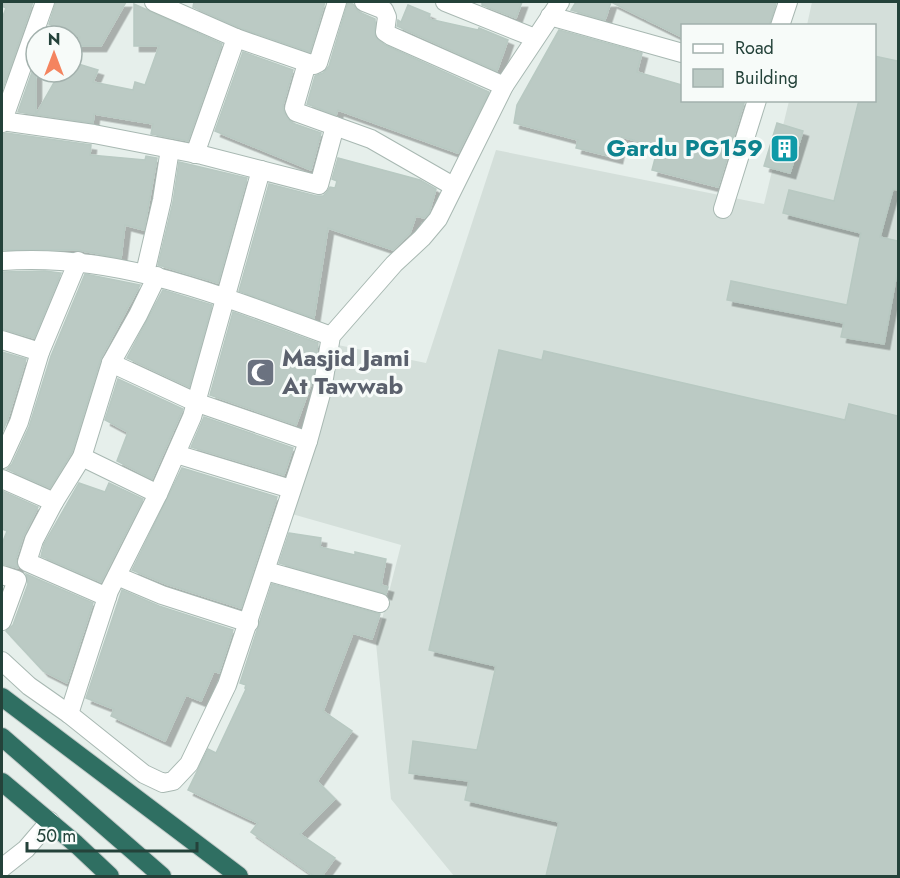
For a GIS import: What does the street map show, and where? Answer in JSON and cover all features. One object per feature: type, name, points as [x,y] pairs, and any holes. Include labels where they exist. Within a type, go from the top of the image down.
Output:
[{"type":"highway","points":[[2,697],[239,876]]},
{"type":"highway","points":[[2,736],[162,876]]},
{"type":"highway","points":[[2,782],[50,821],[110,876]]},
{"type":"street","points":[[45,2],[2,122],[85,133],[170,149],[319,185],[335,126]]},
{"type":"street","points":[[154,2],[236,38],[307,63],[318,63],[337,2]]},
{"type":"street","points":[[364,2],[384,10],[387,17],[385,32],[391,36],[504,86]]},
{"type":"street","points":[[446,2],[535,38]]},
{"type":"street","points":[[781,24],[788,2]]},
{"type":"street","points":[[2,661],[30,686],[135,767],[155,781],[163,783],[173,781],[189,764],[227,685],[308,441],[331,336],[394,264],[422,238],[438,219],[504,86],[555,9],[681,53]]},
{"type":"street","points":[[195,154],[236,38]]},
{"type":"street","points":[[307,63],[294,108],[296,112],[371,139],[453,186]]},
{"type":"street","points":[[723,209],[756,102]]},
{"type":"street","points":[[107,597],[27,562],[34,540],[82,457],[111,363],[138,315],[151,274],[170,149]]},
{"type":"street","points":[[69,714],[107,597],[158,495],[192,417],[261,170]]},
{"type":"street","points":[[2,261],[78,261],[151,274],[226,297],[331,336]]},
{"type":"street","points":[[2,459],[19,423],[40,352],[78,261]]},
{"type":"street","points":[[2,340],[40,352]]},
{"type":"street","points":[[111,363],[195,402],[308,441]]},
{"type":"street","points":[[176,454],[291,489]]},
{"type":"street","points":[[82,457],[158,495]]},
{"type":"street","points":[[2,479],[54,502]]},
{"type":"street","points":[[266,571],[380,603]]},
{"type":"street","points":[[2,575],[17,580],[2,621]]},
{"type":"street","points":[[117,576],[162,595],[249,623]]},
{"type":"street","points":[[2,868],[27,849],[50,821]]},
{"type":"shaded area","points":[[812,2],[898,2],[898,876],[454,876],[391,799],[376,643],[401,545],[292,514],[328,343],[426,363],[496,150],[764,204],[789,102],[876,102],[876,24],[807,24]]},
{"type":"building","points":[[2,2],[33,2],[2,91],[2,19],[6,8],[2,6]]},
{"type":"building","points":[[56,2],[126,2],[101,46],[84,46],[84,24],[49,24]]},
{"type":"building","points":[[194,2],[325,2],[310,52],[240,28],[193,7]]},
{"type":"building","points":[[348,2],[353,4],[359,12],[375,19],[375,36],[385,45],[489,92],[458,153],[338,110],[336,115],[307,104],[315,76],[323,73],[329,66]]},
{"type":"building","points":[[482,2],[522,2],[516,18],[482,5]]},
{"type":"building","points":[[576,2],[611,2],[605,20],[571,10]]},
{"type":"building","points":[[611,2],[776,3],[770,24],[681,24],[681,37]]},
{"type":"building","points":[[134,4],[222,44],[188,141],[151,134],[153,124],[94,114],[93,123],[18,112],[28,84],[36,84],[36,114],[53,84],[84,84],[84,66],[98,70],[93,82],[133,90],[135,82],[145,85],[159,46],[134,46]]},
{"type":"building","points":[[408,5],[430,14],[429,19],[478,30],[479,28],[508,40],[497,71],[397,26],[398,20],[401,22]]},
{"type":"building","points":[[559,30],[642,53],[637,72],[681,85],[681,102],[744,102],[718,187],[652,170],[658,147],[622,137],[617,158],[576,148],[578,140],[514,123],[517,105]]},
{"type":"building","points":[[243,52],[293,70],[283,105],[284,112],[292,123],[321,133],[311,170],[215,131]]},
{"type":"building","points":[[876,56],[898,61],[898,190],[893,189],[880,237],[898,241],[898,267],[884,344],[841,337],[844,323],[727,300],[731,281],[847,305],[861,233],[783,213],[789,190],[834,201],[859,102],[876,102]]},
{"type":"building","name":"Gardu PG159","points":[[777,123],[803,131],[790,173],[764,166]]},
{"type":"building","points":[[2,134],[91,145],[90,155],[145,160],[146,156],[157,158],[144,230],[125,225],[121,258],[77,250],[2,250]]},
{"type":"building","points":[[338,158],[420,180],[436,189],[429,213],[424,218],[416,216],[410,233],[393,250],[328,228],[314,318],[239,291],[269,184],[323,196],[330,187],[335,188],[337,181],[332,179]]},
{"type":"building","points":[[179,162],[247,178],[218,283],[158,265],[173,202]]},
{"type":"building","points":[[2,272],[61,273],[34,338],[2,329]]},
{"type":"building","points":[[85,274],[140,285],[101,358],[72,452],[50,488],[7,469],[12,464],[29,427],[51,356]]},
{"type":"building","points":[[163,290],[212,305],[189,387],[127,358]]},
{"type":"building","name":"Masjid Jami At Tawwab","points":[[233,312],[318,343],[313,379],[296,425],[210,395]]},
{"type":"building","points":[[499,350],[542,360],[544,351],[845,420],[849,404],[898,416],[898,876],[546,876],[559,822],[465,800],[469,781],[409,773],[413,741],[477,750],[496,666],[429,650]]},
{"type":"building","points":[[2,352],[26,359],[2,433]]},
{"type":"building","points":[[118,379],[183,409],[152,479],[117,461],[128,432],[105,420]]},
{"type":"building","points":[[204,417],[293,448],[284,475],[191,447]]},
{"type":"building","points":[[182,468],[277,497],[241,608],[166,584],[132,570]]},
{"type":"building","points":[[79,483],[105,492],[109,483],[143,499],[101,582],[41,556],[44,544]]},
{"type":"building","points":[[2,491],[38,507],[23,537],[16,559],[18,568],[2,564],[2,544],[7,531],[2,529]]},
{"type":"building","points":[[289,533],[321,538],[320,547],[386,559],[381,585],[388,587],[386,594],[279,563]]},
{"type":"building","points":[[26,574],[93,603],[67,683],[43,671],[6,631],[13,625],[28,584]]},
{"type":"building","points":[[272,584],[380,614],[372,639],[353,633],[323,711],[352,731],[317,781],[335,799],[300,834],[335,858],[322,876],[314,876],[251,832],[258,823],[188,790],[208,749],[216,753],[246,689],[246,685],[240,683]]},
{"type":"building","points":[[122,590],[159,606],[233,630],[219,673],[214,671],[201,701],[186,695],[165,741],[111,716],[114,709],[86,698]]},
{"type":"place","name":"Gardu PG159","points":[[784,148]]},
{"type":"place","name":"Masjid Jami At Tawwab","points":[[261,372]]}]
